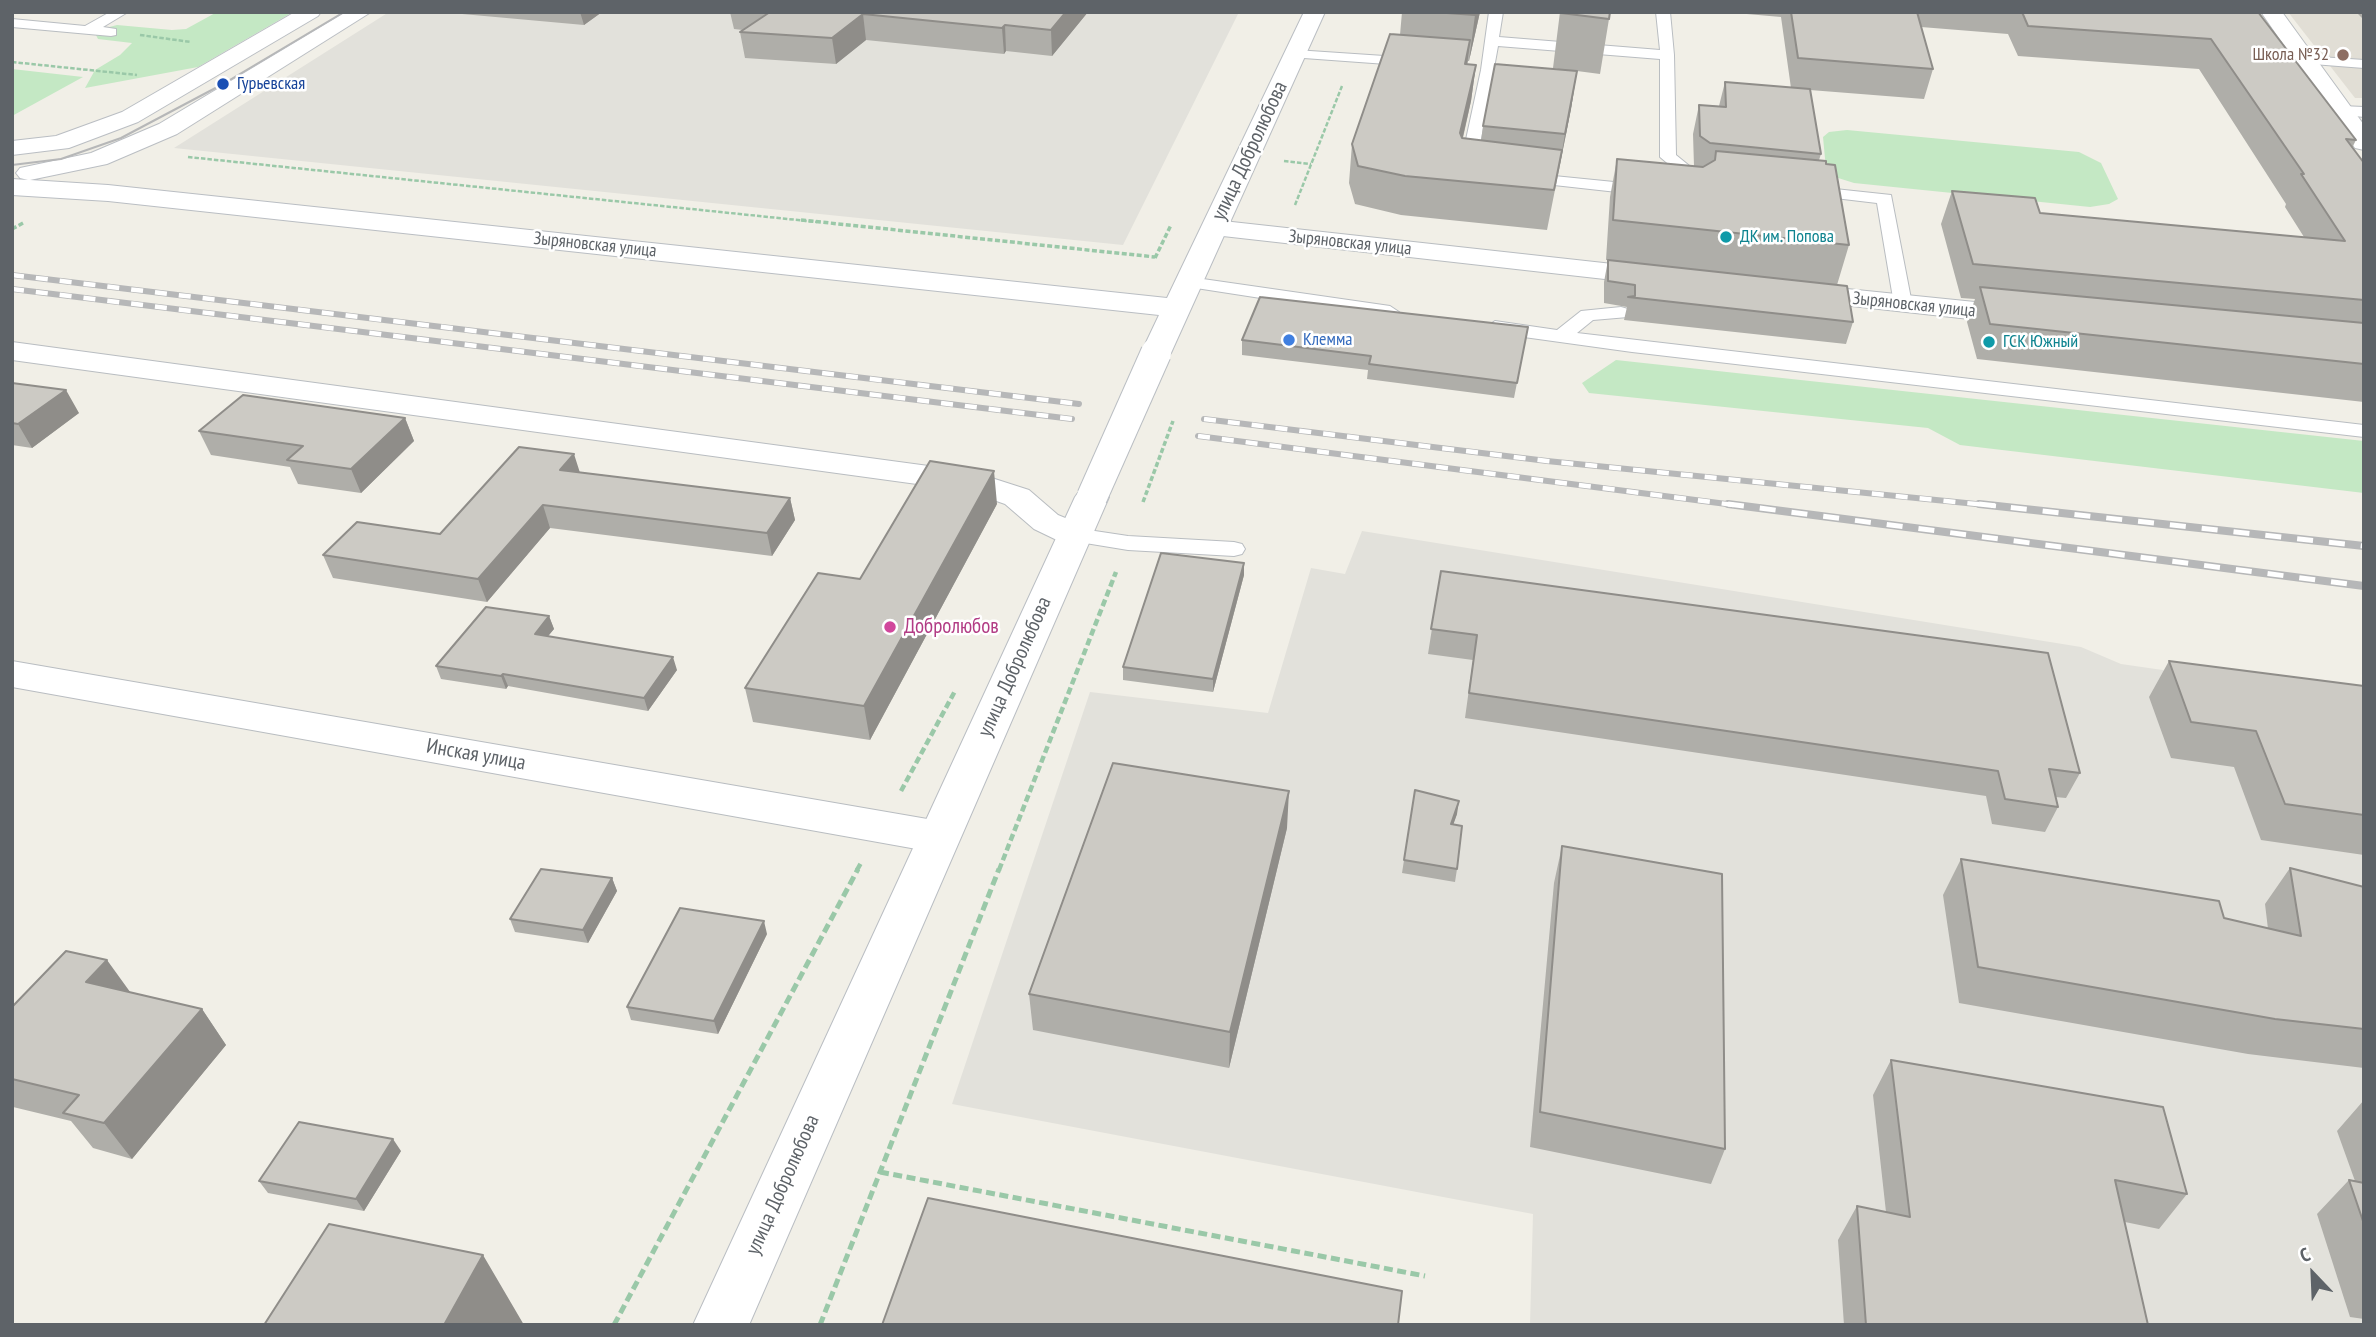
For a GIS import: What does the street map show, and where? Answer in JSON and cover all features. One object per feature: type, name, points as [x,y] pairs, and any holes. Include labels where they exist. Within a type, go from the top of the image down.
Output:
[{"type":"street","points":[[23,147],[83,136],[130,117],[311,12]]},
{"type":"street","points":[[12,175],[75,166],[136,144],[184,120],[361,12]]},
{"type":"street","name":"улица Добролюбова","points":[[721,1325],[1156,353],[1315,12]]},
{"type":"street","points":[[2271,12],[2305,60],[2352,112],[2364,143]]},
{"type":"street","points":[[23,147],[75,166],[108,193]]},
{"type":"street","name":"Зыряновская улица","points":[[12,187],[108,193],[1184,295]]},
{"type":"street","name":"Зыряновская улица","points":[[1214,228],[1683,280]]},
{"type":"street","name":"Зыряновская улица","points":[[1765,289],[2052,318]]},
{"type":"street","points":[[12,351],[973,482],[1017,497],[1046,522],[1083,516]]},
{"type":"street","name":"Инская улица","points":[[12,674],[939,837]]},
{"type":"lane","points":[[87,30],[121,12]]},
{"type":"lane","points":[[1479,173],[1466,172],[1482,69],[1492,41],[1496,12]]},
{"type":"lane","points":[[1663,12],[1667,55],[1668,157],[1704,180],[1697,196],[1684,195]]},
{"type":"lane","points":[[12,23],[111,32]]},
{"type":"lane","points":[[1492,41],[1667,55]]},
{"type":"lane","points":[[1296,54],[1429,63]]},
{"type":"lane","points":[[2305,60],[2364,64]]},
{"type":"lane","points":[[1507,176],[1656,192]]},
{"type":"lane","points":[[1791,189],[1885,199],[1903,304]]},
{"type":"lane","points":[[1184,295],[1415,316]]},
{"type":"lane","points":[[1561,336],[1588,315],[1621,313]]},
{"type":"lane","points":[[1482,325],[2364,431]]},
{"type":"lane","points":[[1083,516],[1128,543],[1234,549]]},
{"type":"path","points":[[111,32],[203,43]]},
{"type":"path","points":[[12,62],[145,75]]},
{"type":"path","points":[[136,144],[164,154],[1155,257]]},
{"type":"path","points":[[12,229],[22,223]]},
{"type":"path","points":[[820,1325],[1128,543],[1174,418]]},
{"type":"path","points":[[614,1325],[961,680]]},
{"type":"path","points":[[880,1172],[1425,1276]]},
{"type":"shaded area","points":[[389,12],[1239,12],[1123,245],[174,148]]},
{"type":"shaded area","name":"Школа №32","points":[[2288,12],[2364,12],[2364,98],[2355,98]]},
{"type":"shaded area","points":[[1362,531],[2081,647],[2121,664],[2364,699],[2364,1325],[1530,1325],[1533,1214],[952,1104],[1090,692],[1268,713],[1311,568],[1345,574]]},
{"type":"green space","points":[[217,12],[293,12],[198,67],[85,88],[95,70],[120,55],[132,43],[98,39],[94,31],[117,25],[186,29]]},
{"type":"green space","points":[[12,69],[83,77],[12,116]]},
{"type":"green space","points":[[1847,130],[2079,152],[2101,163],[2118,199],[2109,204],[2090,207],[1854,183],[1835,177],[1826,169],[1823,137],[1829,132]]},
{"type":"green space","points":[[1616,360],[2364,441],[2364,493],[1960,445],[1928,428],[1589,393],[1582,383]]},
{"type":"building","points":[[770,12],[1066,12],[1051,30],[1005,25],[1002,28],[863,14],[832,38],[740,32]]},
{"type":"building","points":[[1433,12],[1475,12],[1475,15]]},
{"type":"building","points":[[1561,12],[1610,12],[1609,19]]},
{"type":"building","points":[[1791,12],[1917,12],[1933,69],[1798,58]]},
{"type":"building","points":[[2022,12],[2258,12],[2356,140],[2346,139],[2364,163],[2364,300],[1973,264],[1952,191],[2035,198],[2040,213],[2345,241],[2301,174],[2304,174],[2211,39],[2028,26]]},
{"type":"building","points":[[1390,34],[1470,40],[1465,64],[1476,65],[1460,133],[1462,138],[1562,150],[1554,190],[1405,176],[1358,166],[1352,144]]},
{"type":"building","points":[[1495,64],[1577,71],[1565,134],[1483,126]]},
{"type":"building","points":[[1725,82],[1810,89],[1821,154],[1710,143],[1700,136],[1699,105],[1726,107]]},
{"type":"building","points":[[1716,151],[1826,161],[1826,164],[1835,165],[1849,245],[1613,220],[1617,159],[1703,167],[1715,160]]},
{"type":"building","points":[[1608,260],[1847,286],[1853,322],[1628,297],[1635,296],[1635,285],[1608,281]]},
{"type":"building","points":[[1980,287],[2364,323],[2364,364],[1990,324]]},
{"type":"building","points":[[1260,297],[1528,327],[1517,383],[1369,364],[1371,356],[1242,340]]},
{"type":"building","points":[[12,383],[66,390],[18,424],[12,423]]},
{"type":"building","points":[[243,395],[405,418],[351,469],[287,460],[303,446],[199,431]]},
{"type":"building","points":[[519,447],[574,454],[560,470],[790,498],[767,533],[543,505],[478,579],[323,555],[357,522],[440,534]]},
{"type":"building","points":[[930,461],[994,471],[864,706],[745,688],[818,573],[860,579]]},
{"type":"building","points":[[1161,553],[1244,563],[1213,679],[1123,667]]},
{"type":"building","points":[[1441,571],[2048,653],[2080,773],[2049,769],[2058,807],[2005,799],[1998,771],[1469,693],[1477,635],[1431,629]]},
{"type":"building","points":[[486,607],[549,616],[535,634],[673,657],[644,698],[503,674],[501,676],[436,666]]},
{"type":"building","points":[[2169,661],[2364,686],[2364,815],[2285,804],[2256,731],[2191,722]]},
{"type":"building","points":[[1113,763],[1289,791],[1230,1032],[1029,994]]},
{"type":"building","points":[[1415,790],[1459,801],[1451,824],[1462,826],[1457,869],[1404,860]]},
{"type":"building","points":[[1562,846],[1722,874],[1725,1149],[1540,1112]]},
{"type":"building","points":[[1961,859],[2219,901],[2224,918],[2301,936],[2290,868],[2364,887],[2364,1029],[2275,1019],[1978,967]]},
{"type":"building","points":[[541,869],[612,878],[583,930],[510,919]]},
{"type":"building","points":[[680,908],[764,921],[714,1021],[627,1007]]},
{"type":"building","points":[[66,951],[107,960],[86,982],[202,1009],[104,1123],[63,1113],[79,1095],[12,1079],[12,1007]]},
{"type":"building","points":[[1891,1060],[2163,1107],[2187,1194],[2115,1180],[2148,1325],[1866,1325],[1857,1206],[1910,1217]]},
{"type":"building","points":[[299,1122],[393,1139],[356,1199],[259,1181]]},
{"type":"building","points":[[2349,1180],[2364,1183],[2364,1224]]},
{"type":"building","points":[[928,1198],[1402,1291],[1398,1325],[882,1325]]},
{"type":"building","points":[[329,1224],[483,1255],[444,1325],[264,1325]]},
{"type":"tram line","points":[[12,165],[61,159],[121,138],[223,84],[344,12]]},
{"type":"railway","points":[[12,275],[1079,404]]},
{"type":"railway","points":[[12,289],[1072,419]]},
{"type":"railway","points":[[1204,419],[1547,461],[1996,506]]},
{"type":"railway","points":[[1198,436],[1742,506]]},
{"type":"railway","points":[[1728,504],[2364,586]]},
{"type":"railway","points":[[1979,504],[2364,546]]},
{"type":"place","name":"Школа №32","points":[[2343,55]]},
{"type":"place","name":"Гурьевская","points":[[223,84]]},
{"type":"place","name":"ДК им. Попова","points":[[1726,237]]},
{"type":"place","name":"Клемма","points":[[1289,340]]},
{"type":"place","name":"ГСК Южный","points":[[1989,342]]},
{"type":"place","name":"Добролюбов","points":[[890,627]]}]
